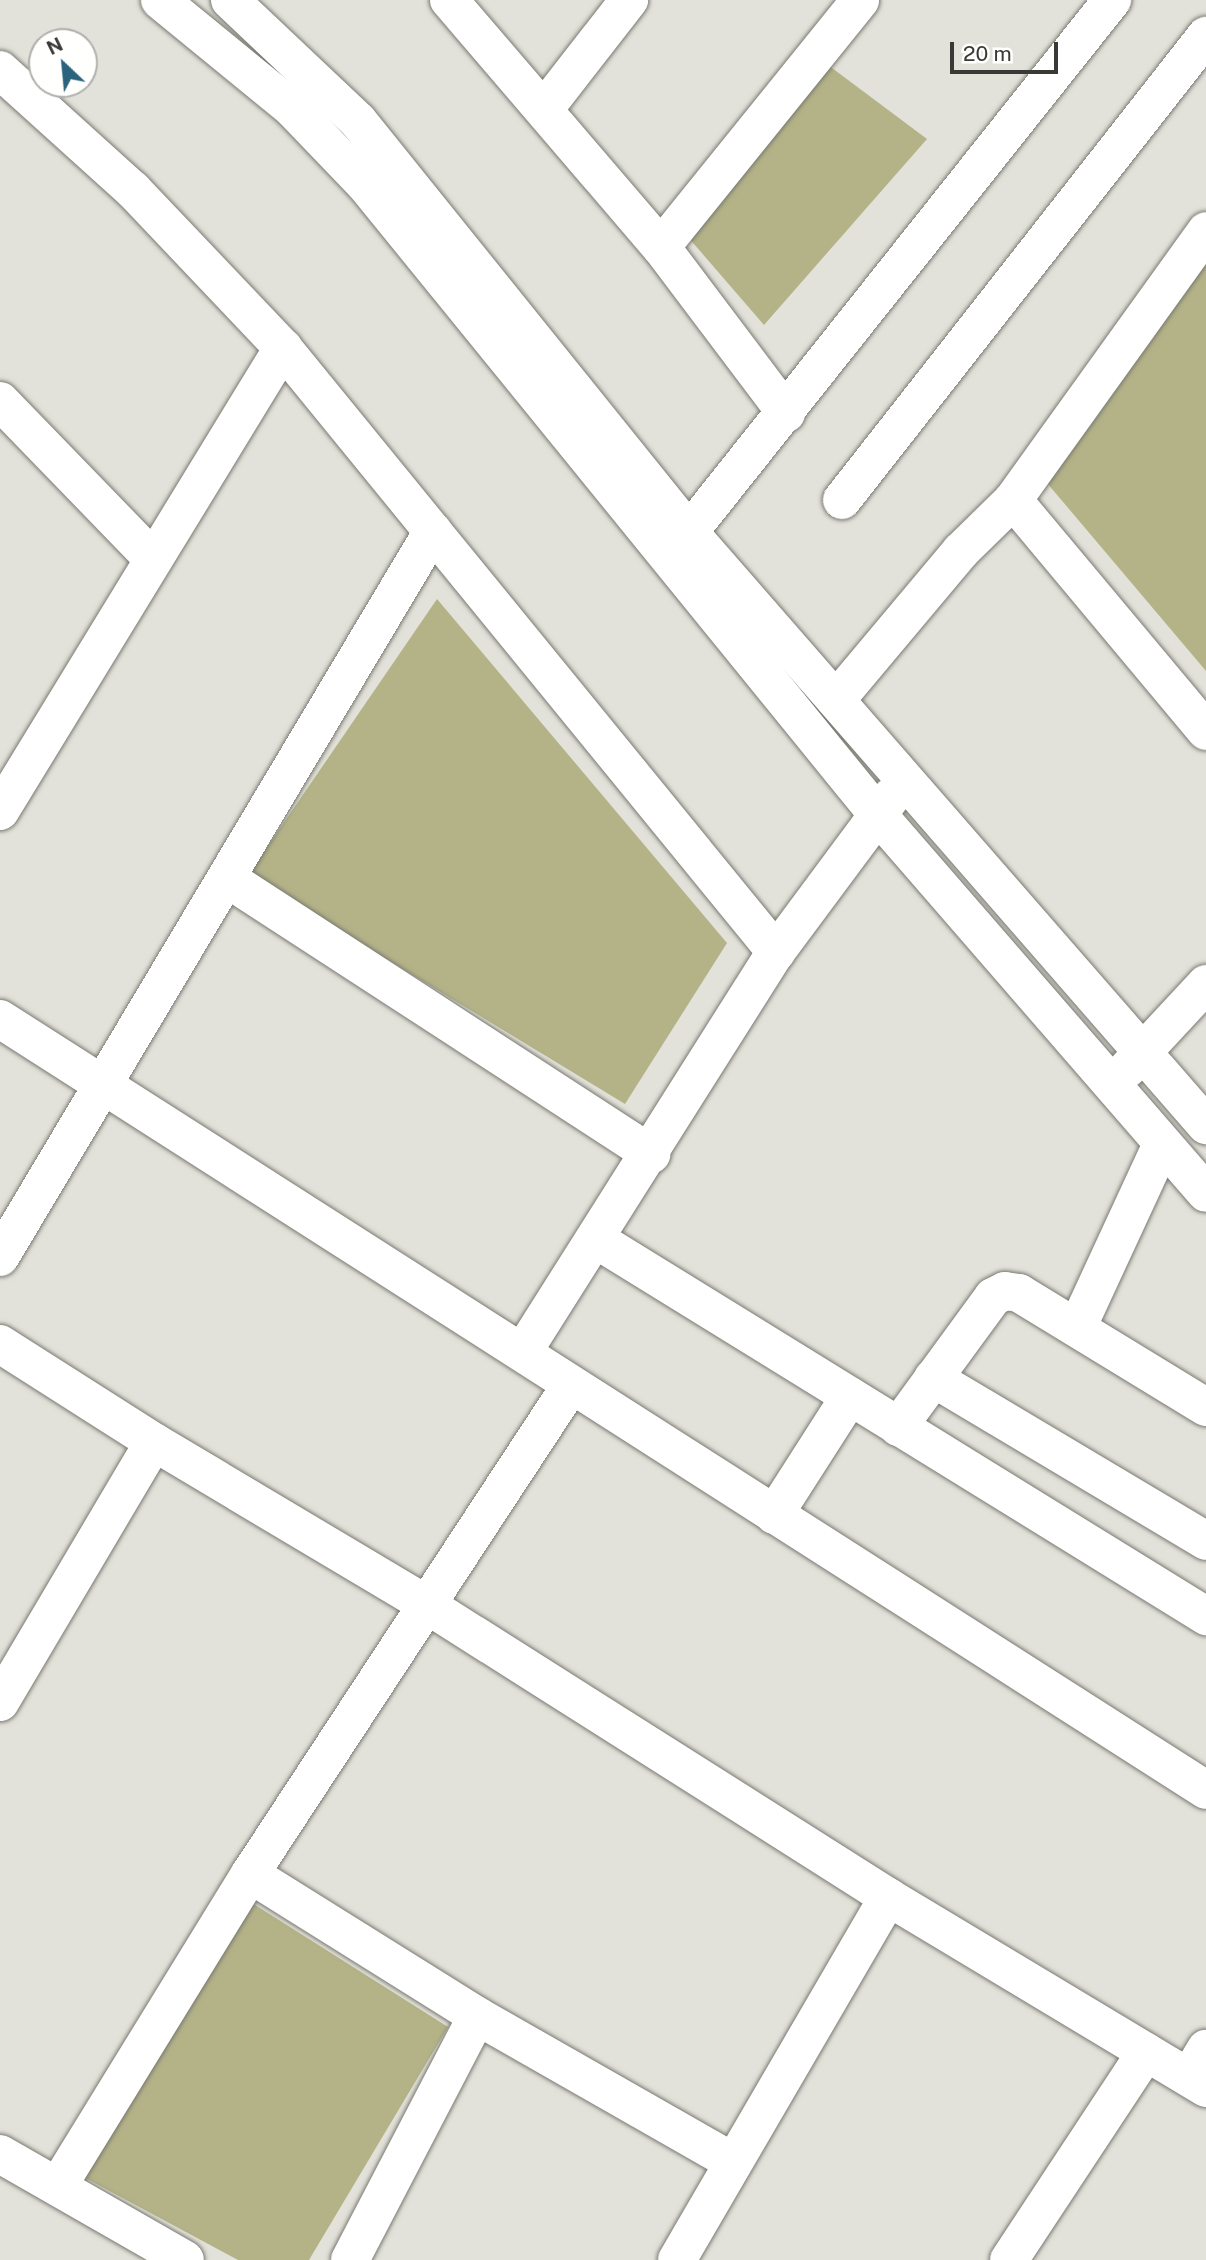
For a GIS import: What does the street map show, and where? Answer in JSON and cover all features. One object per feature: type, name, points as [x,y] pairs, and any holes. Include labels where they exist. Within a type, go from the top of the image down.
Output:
[{"type":"street","points":[[160,0],[292,108],[365,184],[878,815],[1206,1194]]},
{"type":"street","points":[[230,0],[358,121],[689,532],[1206,1125]]},
{"type":"street","points":[[449,0],[545,108],[661,247],[786,412]]},
{"type":"street","points":[[545,108],[629,0]]},
{"type":"street","points":[[661,247],[860,0]]},
{"type":"street","points":[[689,532],[1112,0]]},
{"type":"street","points":[[842,500],[1206,36]]},
{"type":"street","points":[[0,70],[133,190],[283,348],[776,952]]},
{"type":"street","points":[[835,700],[961,551],[1013,500],[1206,231]]},
{"type":"street","points":[[0,811],[283,348]]},
{"type":"street","points":[[0,401],[153,559]]},
{"type":"street","points":[[1013,500],[1206,731]]},
{"type":"street","points":[[0,1257],[101,1085],[228,879],[433,531]]},
{"type":"street","points":[[524,1350],[597,1240],[776,952],[904,781]]},
{"type":"street","points":[[228,879],[651,1154]]},
{"type":"street","points":[[1110,1084],[1144,1053],[1206,984]]},
{"type":"street","points":[[0,1018],[101,1085],[524,1350],[571,1385],[1205,1788]]},
{"type":"street","points":[[1077,1328],[1162,1144]]},
{"type":"street","points":[[597,1240],[1206,1616]]},
{"type":"street","points":[[898,1427],[993,1297],[1005,1291],[1019,1293],[1206,1407]]},
{"type":"street","points":[[0,1344],[154,1442],[424,1603],[888,1898],[1146,2052],[1200,2071]]},
{"type":"street","points":[[933,1378],[1206,1541]]},
{"type":"street","points":[[58,2186],[250,1874],[424,1603],[571,1385]]},
{"type":"street","points":[[774,1515],[850,1396]]},
{"type":"street","points":[[0,1702],[154,1442]]},
{"type":"street","points":[[250,1874],[477,2016],[731,2161]]},
{"type":"street","points":[[677,2260],[731,2161],[888,1898]]},
{"type":"street","points":[[350,2260],[477,2016]]},
{"type":"street","points":[[1009,2260],[1146,2052]]},
{"type":"street","points":[[0,2154],[185,2260]]},
{"type":"shaded area","points":[[824,62],[927,139],[764,325],[681,229]]},
{"type":"shaded area","points":[[1206,249],[1206,671],[1036,470]]},
{"type":"shaded area","points":[[437,599],[727,943],[625,1104],[248,875]]},
{"type":"shaded area","points":[[249,1901],[448,2027],[309,2260],[238,2260],[76,2173]]}]
